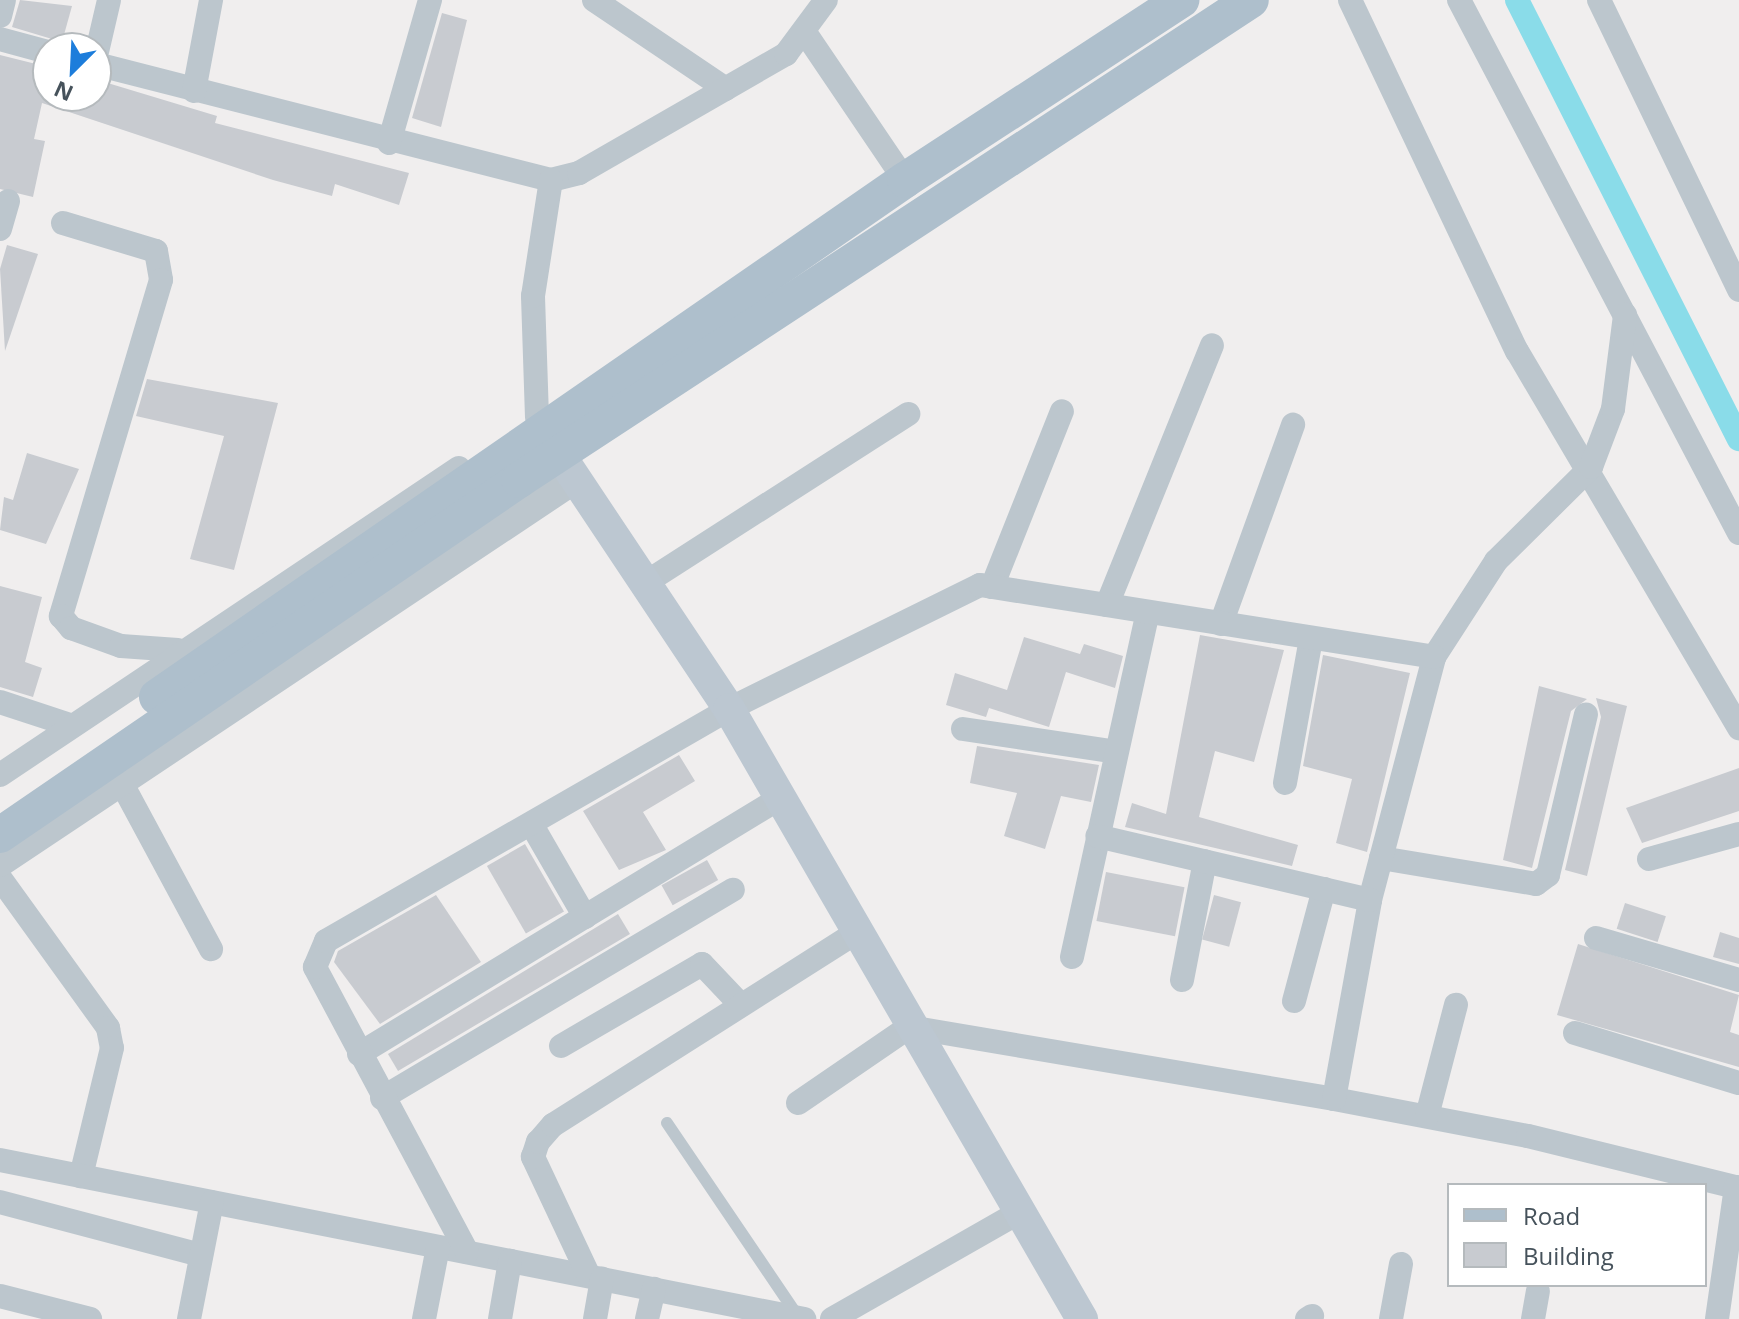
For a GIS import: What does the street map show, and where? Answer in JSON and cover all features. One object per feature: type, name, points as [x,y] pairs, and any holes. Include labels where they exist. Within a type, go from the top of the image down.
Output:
[{"type":"main road","points":[[553,445],[905,180],[1181,0]]},
{"type":"main road","points":[[0,807],[509,470],[553,445],[1251,0]]},
{"type":"main road","points":[[553,445],[729,709],[909,1027],[1021,1211],[1082,1319]]},
{"type":"main road","points":[[0,835],[509,470]]},
{"type":"street","points":[[0,16],[4,0]]},
{"type":"street","points":[[102,32],[109,0]]},
{"type":"street","points":[[194,91],[211,0]]},
{"type":"street","points":[[389,143],[430,0]]},
{"type":"street","points":[[594,0],[726,89]]},
{"type":"street","points":[[112,68],[389,143],[551,180],[579,173],[726,89],[806,34],[826,0]]},
{"type":"street","points":[[1350,0],[1517,351],[1591,467],[1739,728]]},
{"type":"street","points":[[1459,0],[1739,533]]},
{"type":"street","points":[[1599,0],[1739,290]]},
{"type":"street","points":[[806,34],[905,180]]},
{"type":"street","points":[[0,39],[32,48]]},
{"type":"street","points":[[551,180],[533,296],[553,445]]},
{"type":"street","points":[[0,229],[8,201]]},
{"type":"street","points":[[63,223],[156,251],[161,280],[61,616],[71,628],[121,646],[178,650]]},
{"type":"street","points":[[1334,1099],[1370,900],[1434,657],[1496,561],[1591,467],[1613,409],[1625,315]]},
{"type":"street","points":[[1107,605],[1212,345]]},
{"type":"street","points":[[992,587],[1062,411]]},
{"type":"street","points":[[645,583],[908,414]]},
{"type":"street","points":[[1221,624],[1293,425]]},
{"type":"street","points":[[0,775],[178,650],[553,445]]},
{"type":"street","points":[[0,863],[121,782],[553,445]]},
{"type":"street","points":[[467,1252],[382,1098],[315,967],[318,950],[533,827],[729,709],[980,585],[1434,657]]},
{"type":"street","points":[[1072,957],[1148,612]]},
{"type":"street","points":[[1285,783],[1311,638]]},
{"type":"street","points":[[0,702],[70,725]]},
{"type":"street","points":[[1381,858],[1536,884],[1548,875],[1586,714]]},
{"type":"street","points":[[963,729],[1116,752]]},
{"type":"street","points":[[121,782],[211,949]]},
{"type":"street","points":[[359,1054],[780,798]]},
{"type":"street","points":[[533,827],[585,917]]},
{"type":"street","points":[[1649,859],[1739,834]]},
{"type":"street","points":[[1097,836],[1370,900]]},
{"type":"street","points":[[1182,980],[1205,861]]},
{"type":"street","points":[[0,878],[108,1028],[112,1048],[81,1176]]},
{"type":"street","points":[[1294,1001],[1324,889]]},
{"type":"street","points":[[382,1098],[733,890]]},
{"type":"street","points":[[595,1319],[596,1278],[533,1157],[538,1142],[739,1003],[855,933]]},
{"type":"street","points":[[1596,938],[1739,980]]},
{"type":"street","points":[[561,1046],[702,964],[739,1003]]},
{"type":"street","points":[[1427,1116],[1456,1005]]},
{"type":"street","points":[[798,1103],[909,1027],[1427,1116],[1737,1185],[1734,1226],[1717,1319]]},
{"type":"street","points":[[1575,1033],[1739,1083]]},
{"type":"street","points":[[0,1160],[802,1318]]},
{"type":"street","points":[[0,1202],[201,1255]]},
{"type":"street","points":[[189,1319],[212,1202]]},
{"type":"street","points":[[843,1315],[1021,1211]]},
{"type":"street","points":[[424,1319],[438,1247]]},
{"type":"street","points":[[500,1319],[510,1261]]},
{"type":"street","points":[[1391,1319],[1401,1264]]},
{"type":"street","points":[[647,1319],[654,1289]]},
{"type":"street","points":[[1533,1319],[1538,1291]]},
{"type":"street","points":[[0,1296],[90,1319]]},
{"type":"lane","points":[[667,1123],[802,1318]]},
{"type":"building","points":[[20,0],[72,6],[65,32],[32,33],[12,27]]},
{"type":"building","points":[[442,13],[467,20],[441,127],[412,118]]},
{"type":"building","points":[[0,55],[32,63],[32,112],[40,112],[34,139],[45,141],[33,197],[0,189]]},
{"type":"building","points":[[112,84],[217,116],[215,123],[409,173],[399,205],[335,184],[332,196],[273,180],[69,112],[112,112]]},
{"type":"building","points":[[7,245],[38,254],[5,351],[0,269]]},
{"type":"building","points":[[147,379],[278,403],[234,570],[190,559],[224,436],[136,416]]},
{"type":"building","points":[[27,453],[79,469],[46,544],[0,530],[4,497],[13,500]]},
{"type":"building","points":[[0,586],[42,597],[25,662],[42,668],[33,697],[0,687]]},
{"type":"building","points":[[1200,635],[1284,650],[1254,762],[1215,751],[1199,817],[1298,845],[1292,866],[1125,827],[1132,803],[1166,814]]},
{"type":"building","points":[[1024,637],[1080,654],[1084,644],[1123,656],[1115,688],[1066,672],[1049,727],[989,708],[986,717],[946,705],[955,673],[1007,690]]},
{"type":"building","points":[[1323,655],[1410,673],[1367,852],[1336,843],[1352,779],[1303,766]]},
{"type":"building","points":[[1539,686],[1587,699],[1571,711],[1532,868],[1503,860]]},
{"type":"building","points":[[1596,698],[1627,706],[1587,876],[1565,870],[1601,717]]},
{"type":"building","points":[[977,746],[1099,765],[1091,802],[1061,796],[1045,849],[1004,836],[1017,793],[970,783]]},
{"type":"building","points":[[679,755],[695,781],[643,812],[666,850],[619,870],[583,811]]},
{"type":"building","points":[[1739,768],[1739,811],[1642,843],[1626,808]]},
{"type":"building","points":[[525,844],[564,912],[526,934],[487,866]]},
{"type":"building","points":[[707,860],[718,880],[673,905],[662,885]]},
{"type":"building","points":[[1106,872],[1185,887],[1175,936],[1096,921]]},
{"type":"building","points":[[436,895],[481,962],[380,1024],[334,962],[338,951]]},
{"type":"building","points":[[1214,895],[1241,902],[1229,947],[1202,939]]},
{"type":"building","points":[[1625,903],[1666,916],[1658,942],[1617,929]]},
{"type":"building","points":[[618,914],[630,934],[398,1071],[388,1054]]},
{"type":"building","points":[[1720,932],[1739,938],[1739,964],[1713,957]]},
{"type":"building","points":[[1578,944],[1739,995],[1730,1032],[1739,1035],[1739,1067],[1557,1015]]},
{"type":"waterway","points":[[1517,0],[1739,439]]}]
